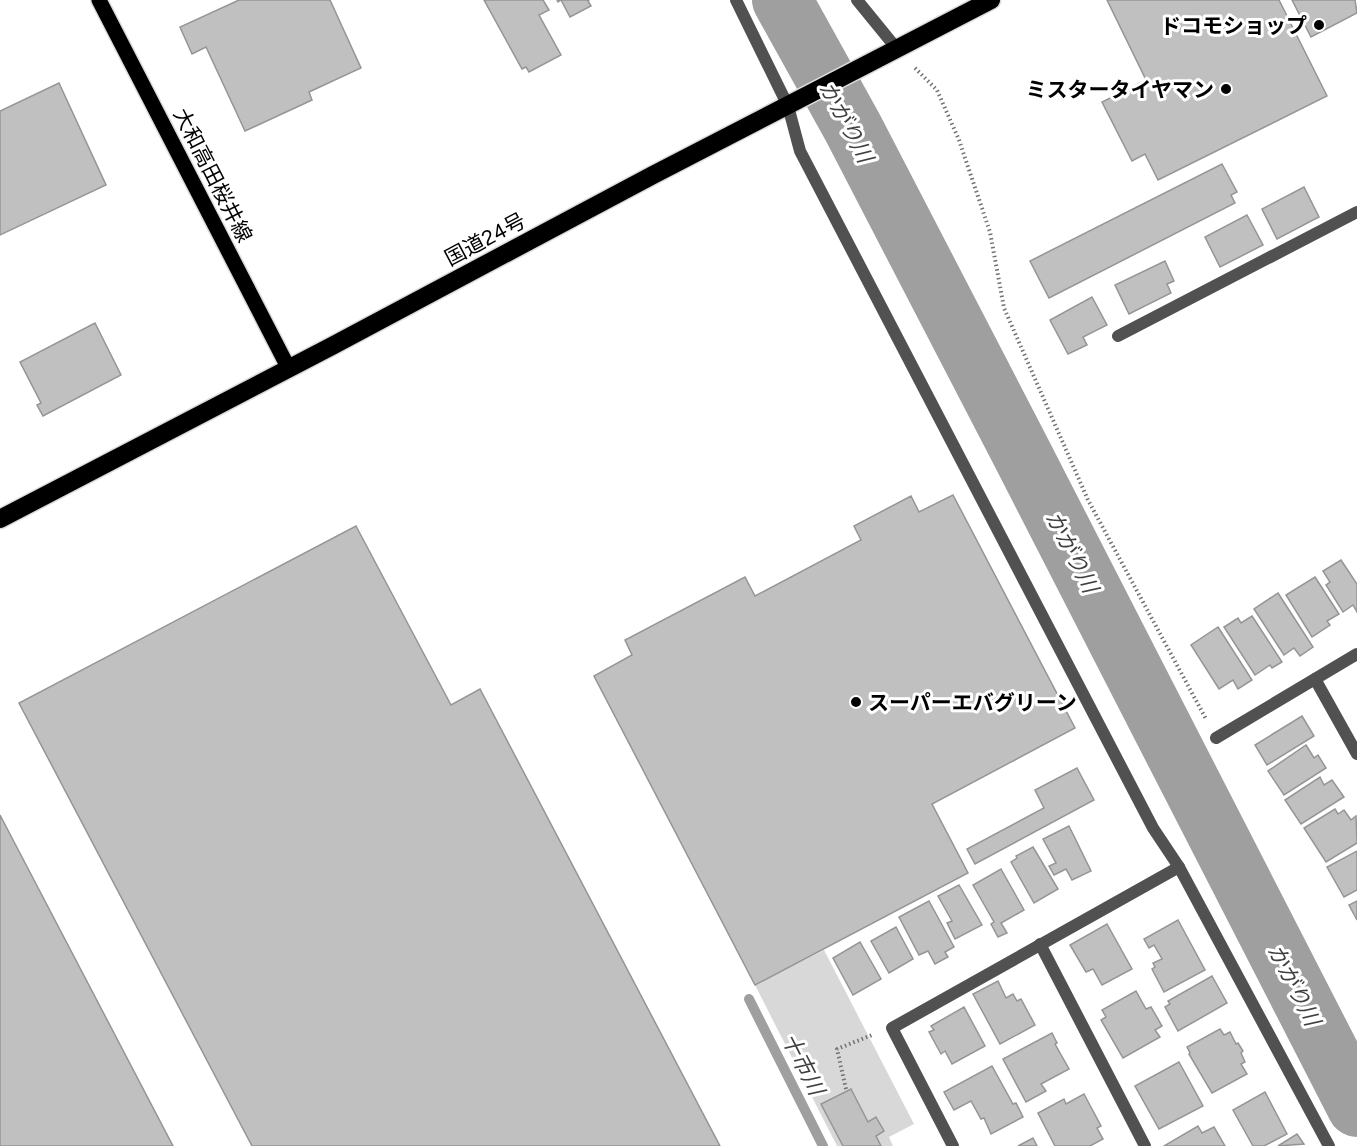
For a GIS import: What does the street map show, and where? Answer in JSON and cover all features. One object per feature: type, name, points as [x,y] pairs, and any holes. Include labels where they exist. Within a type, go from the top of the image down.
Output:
[{"type":"highway","name":"国道24号","points":[[0,519],[991,0]]},
{"type":"main road","name":"大和高田桜井線","points":[[99,0],[289,369]]},
{"type":"street","points":[[736,0],[794,103],[800,151],[1153,828],[1179,867],[1329,1146]]},
{"type":"street","points":[[857,0],[897,49]]},
{"type":"street","points":[[1118,336],[1357,212]]},
{"type":"street","points":[[1216,738],[1357,654]]},
{"type":"street","points":[[1315,679],[1357,754]]},
{"type":"street","points":[[953,1146],[892,1028],[1179,867]]},
{"type":"street","points":[[1040,944],[1145,1146]]},
{"type":"path","points":[[897,49],[937,90],[959,140],[990,232],[1004,308],[1088,500],[1216,738]]},
{"type":"path","points":[[846,1089],[837,1049],[892,1028]]},
{"type":"shaded area","points":[[824,950],[914,1124],[889,1137],[893,1146],[837,1146],[755,985]]},
{"type":"building","points":[[239,0],[330,0],[361,68],[309,92],[312,100],[245,131],[206,47],[192,54],[180,27]]},
{"type":"building","points":[[484,0],[543,0],[549,10],[539,15],[561,55],[529,72],[526,67],[522,69]]},
{"type":"building","points":[[561,0],[589,0],[591,6],[570,17]]},
{"type":"building","name":"ミスタータイヤマン","points":[[1107,0],[1279,0],[1327,96],[1158,180],[1145,154],[1132,161],[1102,102],[1146,80]]},
{"type":"building","name":"ドコモショップ","points":[[1292,0],[1355,0],[1357,13],[1311,37]]},
{"type":"building","points":[[59,83],[106,185],[0,235],[0,111]]},
{"type":"building","points":[[1222,164],[1237,192],[1231,195],[1235,203],[1049,298],[1030,261]]},
{"type":"building","points":[[1304,187],[1319,217],[1277,239],[1262,209]]},
{"type":"building","points":[[1247,215],[1263,245],[1220,267],[1205,237]]},
{"type":"building","points":[[1165,261],[1174,281],[1167,284],[1171,293],[1129,314],[1115,285]]},
{"type":"building","points":[[1092,297],[1107,325],[1083,337],[1087,345],[1068,354],[1050,320]]},
{"type":"building","points":[[95,323],[121,375],[43,416],[37,405],[41,403],[20,362]]},
{"type":"building","points":[[953,495],[1075,728],[932,804],[968,873],[755,985],[594,676],[632,655],[625,640],[745,577],[755,596],[861,540],[854,526],[911,496],[919,512]]},
{"type":"building","points":[[356,526],[451,705],[480,689],[720,1146],[252,1146],[19,703]]},
{"type":"building","points":[[1341,560],[1357,584],[1357,612],[1353,605],[1343,612],[1326,585],[1330,582],[1323,571]]},
{"type":"building","points":[[1315,577],[1339,614],[1327,621],[1330,625],[1312,637],[1286,595]]},
{"type":"building","points":[[1278,593],[1313,647],[1300,656],[1294,648],[1284,655],[1254,609]]},
{"type":"building","points":[[1252,616],[1282,662],[1272,668],[1270,665],[1255,675],[1224,627],[1238,618],[1241,623]]},
{"type":"building","points":[[1218,627],[1252,680],[1238,689],[1233,680],[1219,689],[1191,645]]},
{"type":"building","points":[[1302,716],[1314,736],[1267,765],[1255,745]]},
{"type":"building","points":[[1306,745],[1314,758],[1318,755],[1326,768],[1284,795],[1268,771]]},
{"type":"building","points":[[1077,768],[1094,800],[975,864],[967,849],[1044,808],[1035,790]]},
{"type":"building","points":[[1320,777],[1324,785],[1332,780],[1344,797],[1301,824],[1285,800]]},
{"type":"building","points":[[1335,809],[1338,814],[1344,810],[1351,820],[1356,816],[1357,843],[1326,862],[1304,828]]},
{"type":"building","points":[[0,815],[173,1146],[0,1146]]},
{"type":"building","points":[[1069,826],[1091,871],[1072,880],[1066,869],[1054,875],[1049,866],[1056,863],[1043,839]]},
{"type":"building","points":[[1033,847],[1058,889],[1034,903],[1011,862],[1017,858],[1016,856]]},
{"type":"building","points":[[1357,851],[1357,890],[1344,897],[1327,867]]},
{"type":"building","points":[[1001,869],[1024,910],[1001,923],[1007,933],[998,937],[991,924],[994,922],[973,885]]},
{"type":"building","points":[[959,885],[982,925],[955,939],[947,923],[952,921],[938,896]]},
{"type":"building","points":[[929,901],[954,947],[945,952],[948,957],[935,964],[928,951],[919,955],[899,917]]},
{"type":"building","points":[[1357,901],[1357,920],[1349,905]]},
{"type":"building","points":[[1178,920],[1205,970],[1164,992],[1152,969],[1155,967],[1153,963],[1162,959],[1154,945],[1149,948],[1144,939]]},
{"type":"building","points":[[1107,924],[1132,969],[1102,985],[1093,969],[1086,972],[1070,945]]},
{"type":"building","points":[[896,927],[913,959],[889,973],[871,941]]},
{"type":"building","points":[[860,942],[881,979],[853,995],[833,958]]},
{"type":"building","points":[[1212,976],[1227,1003],[1178,1031],[1165,1007],[1170,1004],[1168,1001]]},
{"type":"building","points":[[998,981],[1006,998],[1013,994],[1017,1001],[1021,999],[1035,1025],[1000,1044],[973,994]]},
{"type":"building","points":[[1136,991],[1146,1009],[1151,1007],[1162,1026],[1155,1030],[1160,1037],[1123,1058],[1101,1020],[1106,1017],[1102,1010]]},
{"type":"building","points":[[964,1007],[985,1046],[952,1064],[945,1051],[941,1054],[929,1032],[934,1030],[931,1026]]},
{"type":"building","points":[[1220,1029],[1224,1035],[1230,1032],[1236,1044],[1238,1043],[1243,1051],[1241,1053],[1245,1062],[1241,1064],[1247,1074],[1212,1093],[1187,1047]]},
{"type":"building","points":[[1052,1033],[1057,1043],[1055,1044],[1069,1069],[1041,1084],[1046,1091],[1026,1102],[1003,1059]]},
{"type":"building","points":[[1179,1062],[1203,1106],[1159,1129],[1135,1086]]},
{"type":"building","points":[[992,1066],[1023,1117],[991,1134],[984,1118],[981,1119],[971,1101],[954,1110],[944,1092]]},
{"type":"building","points":[[851,1089],[868,1122],[876,1117],[884,1131],[876,1136],[881,1146],[843,1146],[821,1104]]},
{"type":"building","points":[[1265,1092],[1287,1134],[1264,1146],[1253,1146],[1233,1110]]},
{"type":"building","points":[[1084,1094],[1101,1126],[1097,1128],[1103,1139],[1090,1146],[1055,1146],[1038,1113],[1064,1099],[1066,1104]]},
{"type":"building","points":[[1198,1126],[1202,1133],[1214,1127],[1225,1146],[1164,1146]]},
{"type":"building","points":[[1297,1134],[1304,1144],[1278,1146]]},
{"type":"building","points":[[1033,1138],[1037,1146],[1018,1146]]},
{"type":"waterway","name":"かがり川","points":[[782,0],[853,128],[1357,1107]]},
{"type":"waterway","name":"十市川","points":[[749,999],[823,1146]]},
{"type":"place","name":"ドコモショップ","points":[[1319,25]]},
{"type":"place","name":"ミスタータイヤマン","points":[[1226,89]]},
{"type":"place","name":"スーパーエバグリーン","points":[[856,702]]}]
